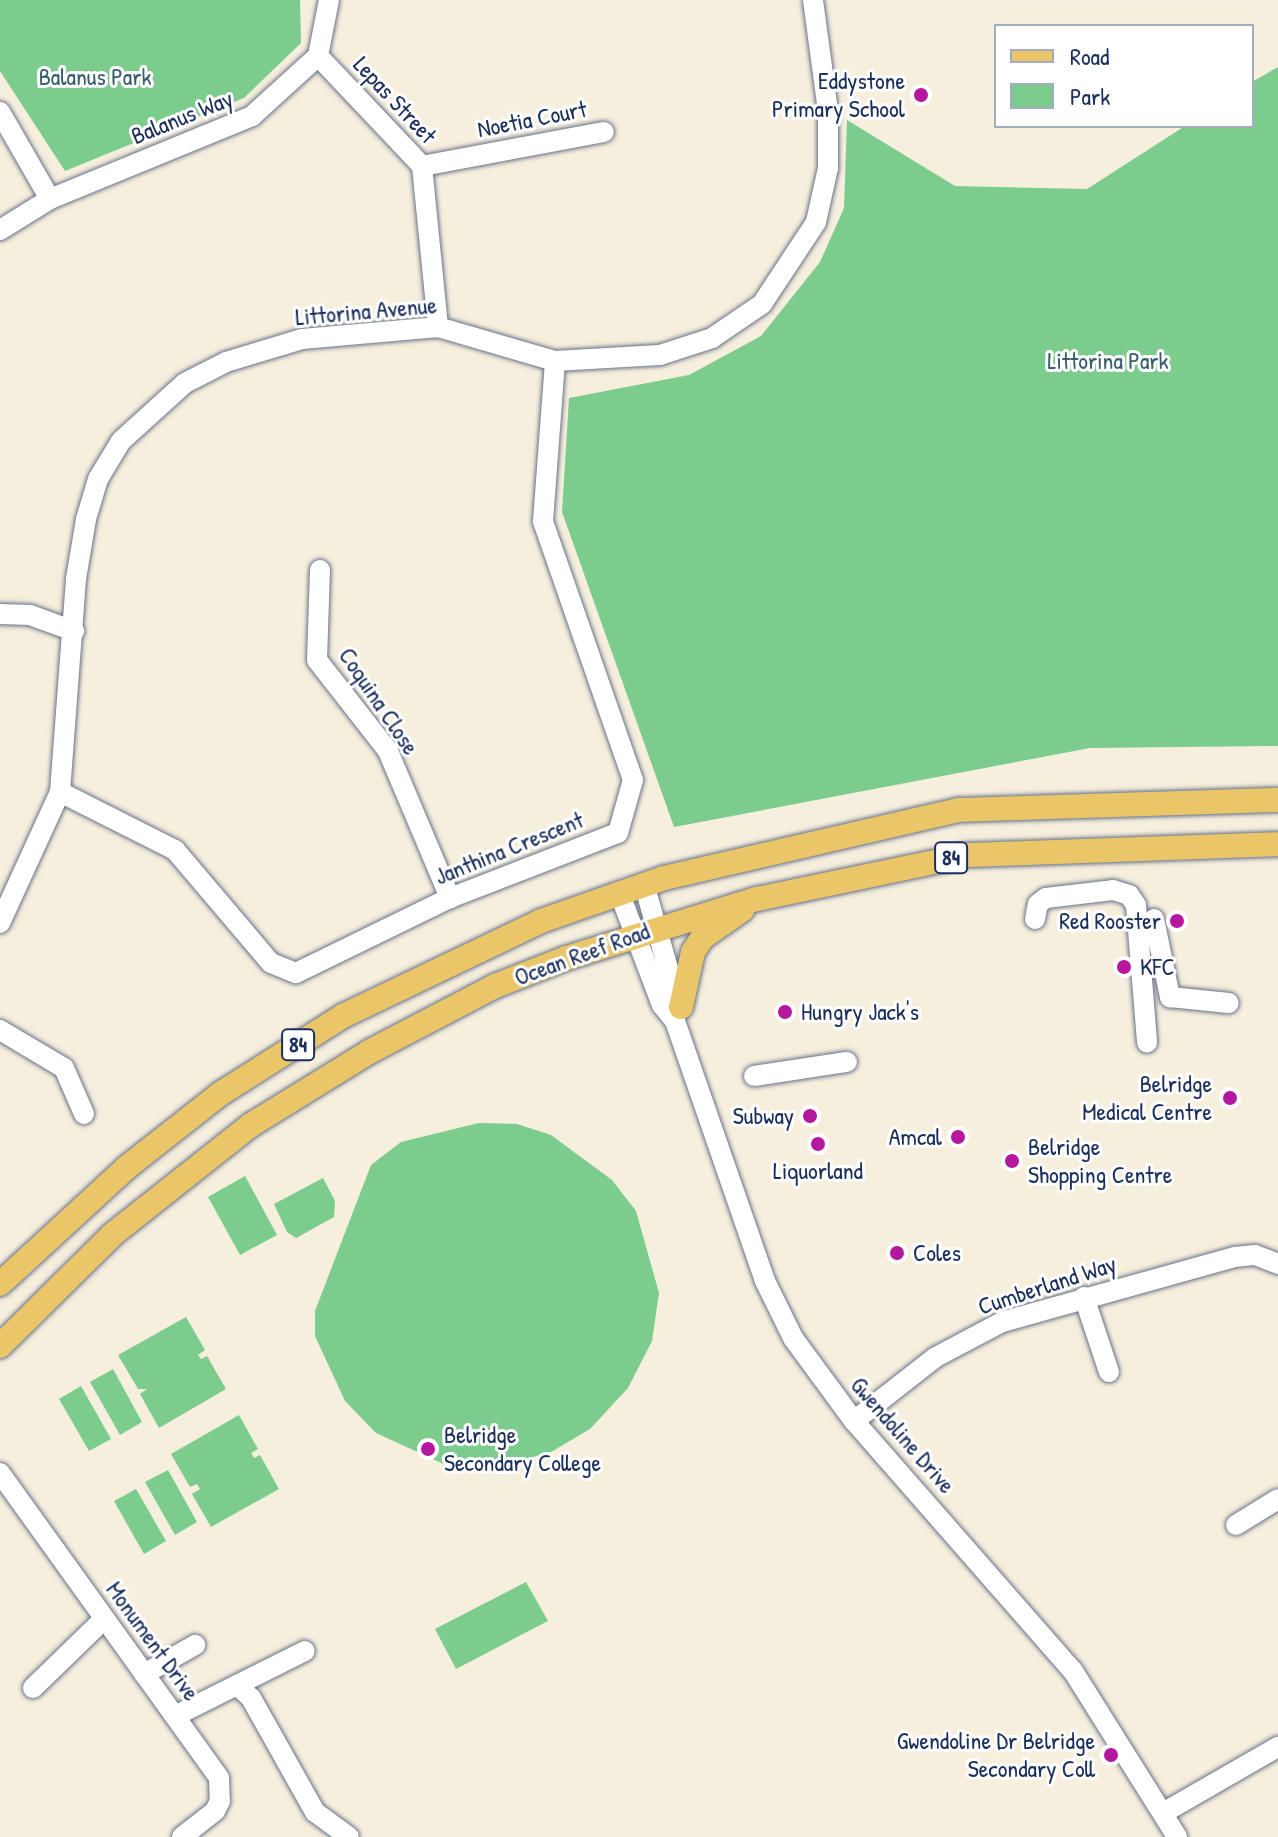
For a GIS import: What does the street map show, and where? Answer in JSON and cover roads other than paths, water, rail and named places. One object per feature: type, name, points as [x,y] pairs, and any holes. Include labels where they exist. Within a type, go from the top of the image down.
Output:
[{"type":"main road","points":[[1137,801],[1278,786]]},
{"type":"main road","name":"Ocean Reef Road","points":[[0,1284],[126,1168],[245,1078],[343,1016],[478,948],[619,892],[958,810],[1137,801],[1278,800]]},
{"type":"main road","name":"Ocean Reef Road","points":[[0,1346],[143,1209],[314,1084],[495,986],[657,927],[757,899],[968,855],[1278,844]]},
{"type":"main road","points":[[678,1014],[684,976],[702,938],[757,899]]},
{"type":"street","points":[[318,56],[329,0]]},
{"type":"street","name":"Littorina Avenue","points":[[0,923],[5,900],[60,792],[76,579],[98,479],[121,441],[185,383],[226,362],[302,339],[438,327],[555,361],[660,355],[712,338],[762,304],[792,263],[816,222],[828,168],[828,111],[813,0]]},
{"type":"street","name":"Lepas Street","points":[[318,56],[422,166],[438,327]]},
{"type":"street","name":"Balanus Way","points":[[0,230],[50,199],[252,116],[318,56]]},
{"type":"street","points":[[0,112],[50,199]]},
{"type":"street","name":"Noetia Court","points":[[422,166],[604,132]]},
{"type":"street","name":"Janthina Crescent","points":[[60,792],[175,850],[271,963],[296,973],[450,898],[618,833],[633,780],[547,544],[543,521],[555,361]]},
{"type":"street","name":"Coquina Close","points":[[320,570],[317,660],[388,751],[450,898]]},
{"type":"street","points":[[0,614],[30,615],[74,631]]},
{"type":"street","name":"Gwendoline Drive","points":[[644,884],[678,1014],[765,1281],[808,1362],[854,1421],[1073,1671],[1177,1837]]},
{"type":"street","points":[[1035,919],[1046,898],[1113,890],[1129,895],[1136,905],[1147,1043]]},
{"type":"street","name":"Gwendoline Drive","points":[[619,892],[662,1005],[678,1014]]},
{"type":"street","points":[[1154,919],[1170,997],[1229,1003]]},
{"type":"street","points":[[0,1030],[64,1068],[84,1114]]},
{"type":"street","points":[[754,1076],[847,1062]]},
{"type":"street","name":"Cumberland Way","points":[[854,1421],[905,1378],[960,1343],[1002,1322],[1235,1257],[1255,1255],[1278,1264]]},
{"type":"street","points":[[1084,1297],[1109,1372]]},
{"type":"street","name":"Monument Drive","points":[[0,1473],[212,1767],[220,1789],[215,1811],[182,1837]]},
{"type":"street","points":[[1236,1525],[1278,1499]]},
{"type":"street","points":[[33,1688],[104,1619]]},
{"type":"street","points":[[144,1674],[195,1645]]},
{"type":"street","points":[[175,1716],[305,1651]]},
{"type":"street","points":[[237,1685],[251,1698],[315,1812],[349,1837]]},
{"type":"street","points":[[1163,1813],[1278,1747]]},
{"type":"place","name":"Eddystone Primary School","points":[[921,95]]},
{"type":"place","name":"Red Rooster","points":[[1177,921]]},
{"type":"place","name":"KFC","points":[[1124,967]]},
{"type":"place","name":"Hungry Jack's","points":[[785,1012]]},
{"type":"place","name":"Belridge Medical Centre","points":[[1230,1098]]},
{"type":"place","name":"Subway","points":[[810,1116]]},
{"type":"place","name":"Amcal","points":[[958,1137]]},
{"type":"place","name":"Liquorland","points":[[818,1144]]},
{"type":"place","name":"Belridge Shopping Centre","points":[[1012,1161]]},
{"type":"place","name":"Coles","points":[[897,1253]]},
{"type":"place","name":"Belridge Secondary College","points":[[428,1449]]},
{"type":"place","name":"Gwendoline Dr Belridge Secondary Coll","points":[[1111,1755]]},
{"type":"park label","name":"Balanus Park","points":[[95,77]]},
{"type":"park label","name":"Littorina Park","points":[[1108,361]]}]
